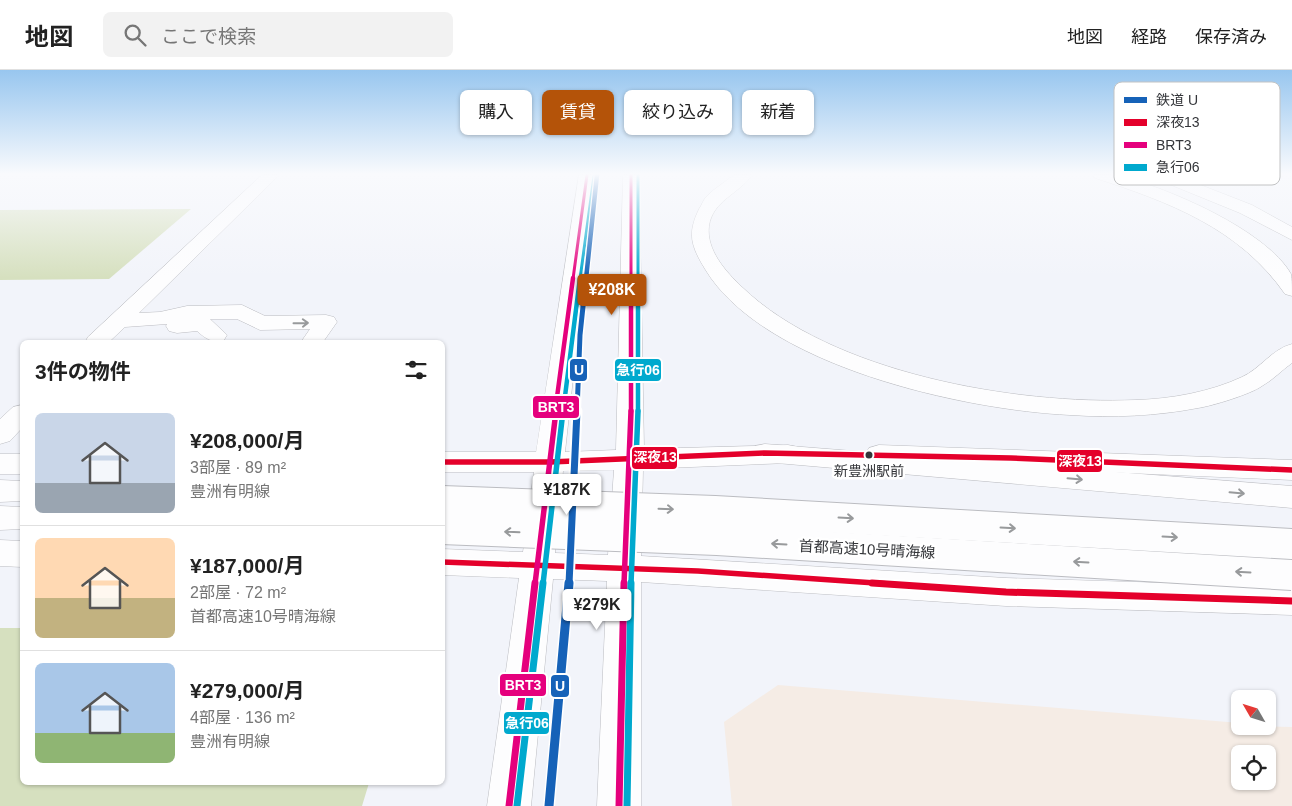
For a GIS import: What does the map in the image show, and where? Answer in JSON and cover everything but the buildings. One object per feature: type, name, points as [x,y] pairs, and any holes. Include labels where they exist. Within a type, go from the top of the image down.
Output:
[{"type":"main road","points":[[98,340],[235,209]]},
{"type":"main road","points":[[509,806],[583,209]]},
{"type":"main road","points":[[620,806],[624,568],[631,413],[631,209]]},
{"type":"main road","points":[[707,209],[702,223],[702,247],[718,276],[753,310],[791,335],[830,353],[893,376],[949,391],[1013,402],[1074,408],[1133,408],[1183,402],[1229,391],[1271,371],[1292,351]]},
{"type":"main road","points":[[1188,209],[1230,231],[1267,259],[1286,280],[1292,290]]},
{"type":"main road","points":[[1247,209],[1292,234]]},
{"type":"main road","points":[[120,320],[160,319],[187,313],[242,312],[260,323],[326,322],[313,340]]},
{"type":"main road","points":[[160,319],[176,326],[202,324],[212,339],[253,319]]},
{"type":"main road","points":[[0,435],[20,415]]},
{"type":"main road","points":[[445,462],[550,462],[765,453],[1011,458],[1292,470]]},
{"type":"main road","points":[[765,453],[1292,497]]},
{"type":"main road","points":[[0,464],[20,464]]},
{"type":"main road","points":[[0,491],[20,491]]},
{"type":"main road","name":"首都高速10号晴海線","points":[[445,501],[715,511],[1292,544]]},
{"type":"main road","points":[[0,518],[20,518]]},
{"type":"main road","name":"首都高速10号晴海線","points":[[445,529],[717,540],[1292,575]]},
{"type":"main road","points":[[0,553],[20,554]]},
{"type":"main road","points":[[445,562],[698,570],[1006,592],[1292,601]]},
{"type":"shaded area","points":[[778,685],[1231,722],[1231,735],[1276,735],[1276,727],[1292,727],[1292,806],[732,806],[724,722]]},
{"type":"green space","points":[[191,209],[109,279],[0,280],[0,210]]},
{"type":"green space","points":[[0,628],[20,628],[20,785],[368,785],[362,806],[0,806]]},
{"type":"rail line","name":"U","points":[[549,806],[572,551],[580,335],[593,209]]},
{"type":"transit line","name":"BRT3","points":[[509,806],[554,423],[582,209]]},
{"type":"transit line","name":"急行06","points":[[517,806],[561,424],[590,209]]},
{"type":"transit line","name":"BRT3","points":[[619,806],[624,568],[631,423],[631,209]]},
{"type":"transit line","name":"急行06","points":[[627,806],[631,568],[638,423],[638,209]]},
{"type":"transit line","name":"深夜13","points":[[445,462],[550,462],[765,453],[1011,458],[1292,470]]},
{"type":"transit line","name":"深夜13","points":[[445,562],[698,571],[1006,592],[1292,601]]},
{"type":"place","name":"新豊洲駅前","points":[[869,455]]}]
